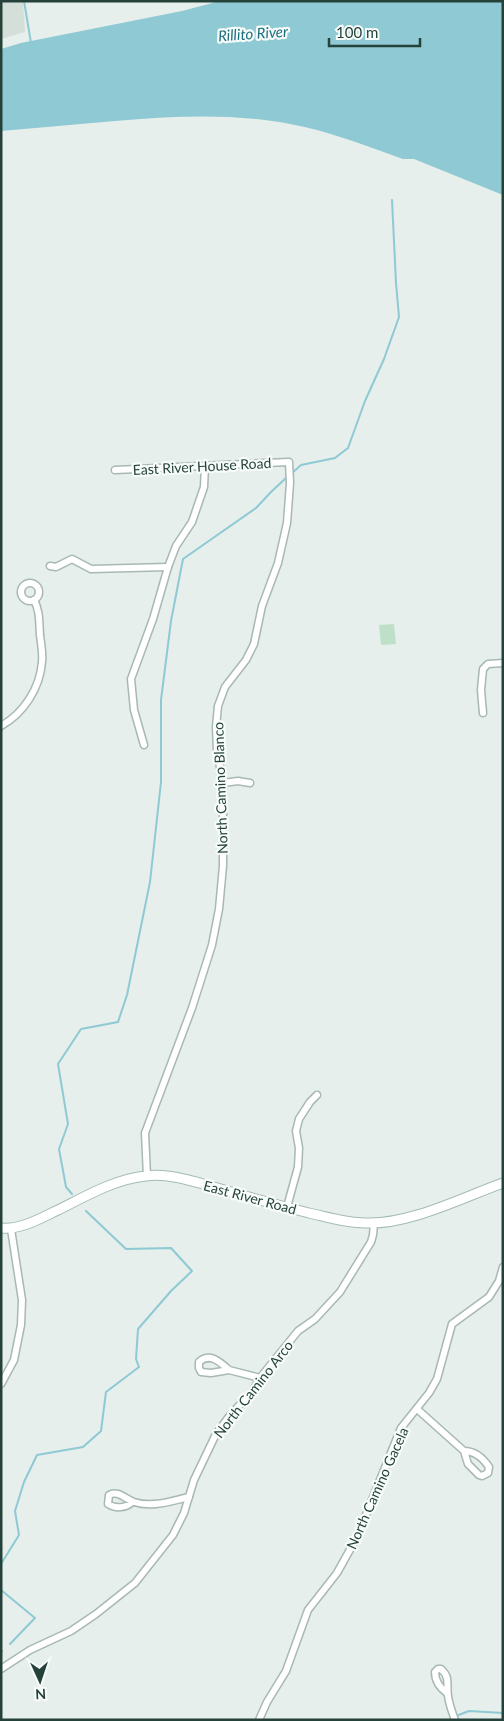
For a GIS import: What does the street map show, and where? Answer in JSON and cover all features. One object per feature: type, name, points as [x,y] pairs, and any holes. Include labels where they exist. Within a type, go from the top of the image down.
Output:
[{"type":"street","name":"East River House Road","points":[[115,470],[289,462]]},
{"type":"street","name":"North Camino Blanco","points":[[147,1176],[145,1133],[193,1006],[212,944],[217,917],[223,866],[223,783],[217,751],[216,727],[218,706],[225,687],[246,660],[254,644],[262,606],[278,563],[286,523],[290,483],[289,462]]},
{"type":"street","points":[[144,745],[134,710],[131,679],[153,619],[176,546],[192,522],[204,487],[205,465]]},
{"type":"street","points":[[50,566],[56,566],[72,559],[91,569],[168,567]]},
{"type":"street","points":[[1,726],[19,713],[25,705],[35,689],[41,672],[42,660],[38,609],[34,600]]},
{"type":"street","points":[[483,713],[481,690],[483,669],[488,664],[503,663]]},
{"type":"street","points":[[223,783],[238,781],[250,783]]},
{"type":"street","points":[[287,1207],[298,1167],[299,1148],[296,1131],[299,1119],[317,1095]]},
{"type":"street","name":"East River Road","points":[[1,1228],[11,1229],[39,1219],[102,1188],[122,1181],[147,1176],[185,1179],[340,1220],[374,1223],[408,1217],[428,1211],[503,1184]]},
{"type":"street","name":"North Camino Arco","points":[[1,1669],[30,1650],[71,1631],[135,1583],[173,1535],[184,1513],[194,1480],[216,1434],[231,1414],[252,1392],[260,1378],[298,1331],[315,1319],[340,1292],[370,1242],[374,1223]]},
{"type":"street","points":[[1,1384],[14,1360],[21,1325],[22,1300],[11,1229]]},
{"type":"street","name":"North Camino Gacela","points":[[259,1720],[267,1702],[286,1671],[308,1610],[337,1573],[357,1537],[401,1428],[417,1409],[437,1379],[452,1324],[488,1297],[499,1281],[503,1267]]},
{"type":"street","points":[[229,1370],[260,1378]]},
{"type":"street","points":[[417,1409],[464,1451]]},
{"type":"street","points":[[132,1502],[161,1504],[189,1497]]},
{"type":"street","points":[[447,1693],[455,1720]]},
{"type":"shaded area","points":[[1,1],[23,1],[25,32],[1,39]]},
{"type":"green space","points":[[394,624],[396,644],[381,645],[379,625]]},
{"type":"water","name":"Rillito River","points":[[220,1],[503,1],[503,195],[414,159],[403,159],[319,131],[290,124],[246,118],[203,116],[137,119],[1,131],[1,49],[21,43],[182,11]]},
{"type":"waterway","points":[[24,1],[31,43]]},
{"type":"waterway","points":[[291,474],[301,465],[335,458],[348,448],[365,401],[384,359],[399,317],[392,200]]},
{"type":"waterway","points":[[72,1194],[66,1187],[59,1149],[68,1124],[58,1064],[81,1029],[118,1022],[127,995],[150,882],[161,782],[161,700],[171,621],[183,559],[256,508],[287,477]]},
{"type":"waterway","points":[[1,1564],[19,1535],[15,1511],[24,1482],[37,1455],[83,1447],[101,1431],[106,1392],[139,1367],[136,1359],[138,1329],[171,1291],[192,1271],[171,1248],[126,1249],[86,1211]]},
{"type":"waterway","points":[[1,1590],[35,1618],[10,1644]]},
{"type":"waterway","points":[[456,1716],[469,1711],[503,1713]]}]
